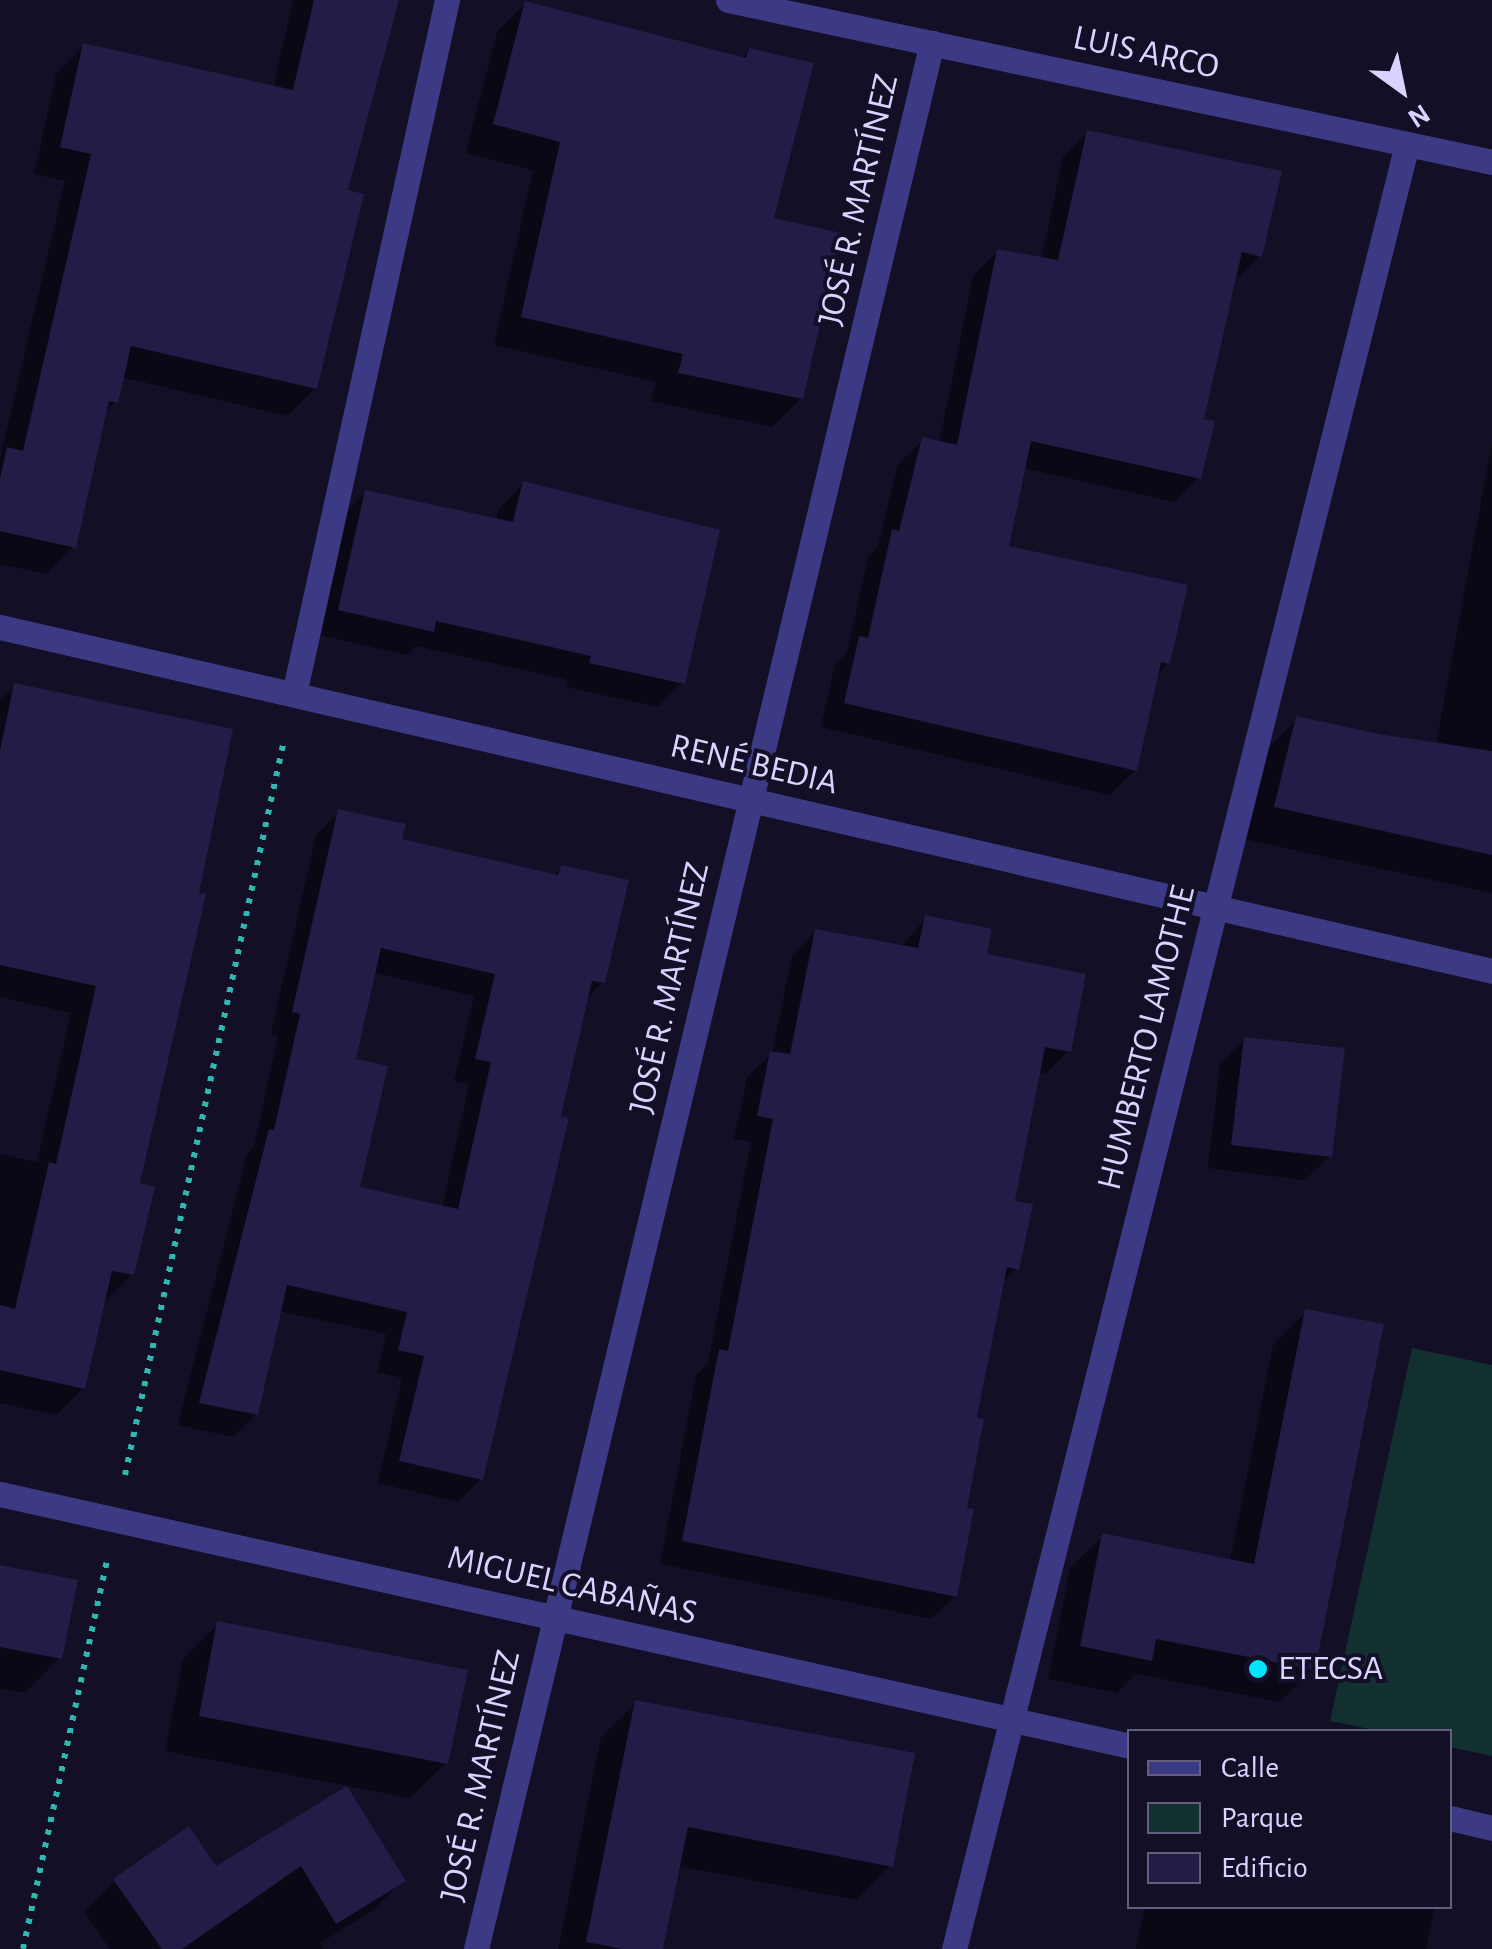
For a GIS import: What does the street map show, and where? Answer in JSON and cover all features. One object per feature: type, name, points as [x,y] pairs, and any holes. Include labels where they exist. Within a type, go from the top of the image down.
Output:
[{"type":"street","points":[[294,694],[447,0]]},
{"type":"street","name":"LUIS ARCO","points":[[728,0],[1492,162]]},
{"type":"street","name":"JOSÉ R. MARTÍNEZ","points":[[476,1949],[932,43]]},
{"type":"street","name":"HUMBERTO LAMOTHE","points":[[954,1949],[1408,144]]},
{"type":"street","name":"RENÉ BEDIA","points":[[0,627],[1492,971]]},
{"type":"street","name":"MIGUEL CABAÑAS","points":[[0,1494],[1127,1745]]},
{"type":"street","points":[[1452,1818],[1492,1828]]},
{"type":"path","points":[[23,1949],[294,694]]},
{"type":"green space","points":[[1412,1348],[1492,1365],[1492,1756],[1452,1747],[1452,1729],[1369,1729],[1330,1721]]},
{"type":"building","points":[[314,0],[399,0],[348,190],[364,194],[317,389],[131,346],[118,403],[109,401],[76,548],[0,531],[0,479],[7,447],[23,451],[91,154],[60,147],[83,43],[293,90]]},
{"type":"building","points":[[525,1],[746,58],[749,48],[814,63],[774,218],[841,233],[803,399],[678,373],[683,354],[521,317],[560,142],[493,124]]},
{"type":"building","points":[[1087,130],[1282,171],[1262,257],[1242,252],[1204,419],[1215,421],[1201,479],[1031,441],[1009,546],[1188,585],[1170,664],[1161,662],[1137,771],[844,703],[859,636],[868,638],[892,529],[899,531],[922,437],[957,445],[997,249],[1058,260]]},
{"type":"building","points":[[523,481],[720,530],[685,684],[589,663],[591,656],[436,621],[434,632],[338,610],[365,490],[513,522]]},
{"type":"building","points":[[14,683],[233,729],[199,893],[206,894],[140,1183],[155,1187],[134,1275],[112,1271],[85,1389],[0,1370],[0,1305],[15,1309],[49,1162],[56,1164],[96,986],[0,965],[0,751]]},
{"type":"building","points":[[1296,716],[1379,734],[1492,751],[1492,855],[1274,807]]},
{"type":"building","points":[[338,809],[406,824],[402,839],[558,875],[561,865],[629,880],[605,983],[592,981],[561,1116],[569,1118],[483,1480],[399,1461],[424,1356],[398,1350],[407,1312],[287,1285],[258,1415],[199,1403],[269,1129],[274,1130],[300,1014],[292,1012]],"holes":[[[381,948],[495,974],[475,1059],[491,1062],[458,1209],[360,1187],[388,1066],[356,1059]]]},
{"type":"building","points":[[925,915],[992,929],[987,954],[1086,974],[1071,1052],[1045,1047],[1015,1201],[1033,1204],[1019,1270],[1007,1267],[977,1417],[984,1419],[967,1508],[974,1509],[957,1597],[682,1541],[719,1349],[728,1351],[773,1119],[757,1116],[770,1051],[790,1054],[815,929],[918,948]]},
{"type":"building","points":[[1244,1037],[1345,1048],[1332,1157],[1231,1145]]},
{"type":"building","points":[[1305,1309],[1384,1324],[1315,1670],[1156,1639],[1152,1661],[1080,1646],[1102,1533],[1254,1564]]},
{"type":"building","points":[[0,1565],[78,1580],[62,1659],[0,1647]]},
{"type":"building","points":[[217,1621],[468,1670],[448,1764],[199,1716]]},
{"type":"building","points":[[635,1700],[915,1753],[893,1867],[688,1827],[663,1949],[623,1949],[586,1942]]},
{"type":"building","points":[[347,1786],[406,1881],[336,1924],[301,1866],[182,1949],[162,1949],[113,1879],[189,1826],[216,1866]]},
{"type":"place","name":"ETECSA","points":[[1258,1669]]}]
